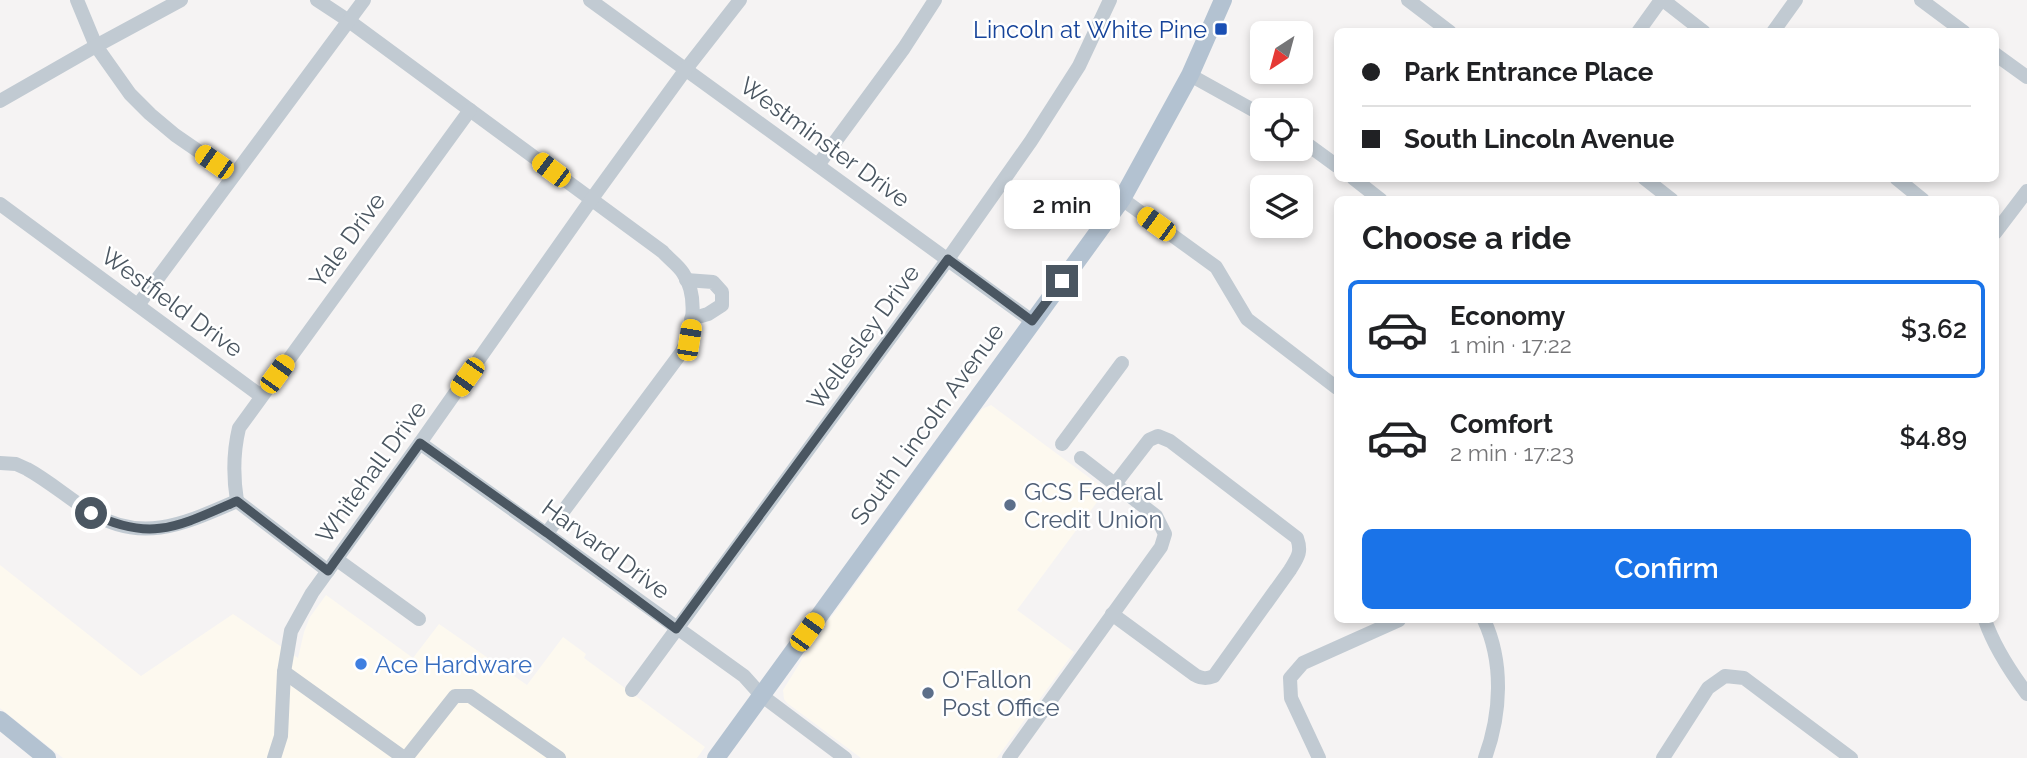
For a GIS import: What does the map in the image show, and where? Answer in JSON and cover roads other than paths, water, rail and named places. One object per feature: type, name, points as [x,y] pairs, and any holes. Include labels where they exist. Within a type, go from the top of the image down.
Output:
[{"type":"main road","name":"South Lincoln Avenue","points":[[716,758],[1122,199],[1190,75],[1223,0]]},
{"type":"main road","points":[[0,720],[47,758]]},
{"type":"street","points":[[76,0],[96,46],[130,94],[175,135],[233,175]]},
{"type":"street","points":[[0,101],[181,0]]},
{"type":"street","points":[[317,0],[663,252],[684,274],[693,298],[689,340],[547,533]]},
{"type":"street","points":[[138,306],[364,0]]},
{"type":"street","name":"Westminster Drive","points":[[590,0],[1032,321]]},
{"type":"street","name":"Whitehall Drive","points":[[274,758],[281,736],[284,672],[291,631],[312,593],[591,200],[740,0]]},
{"type":"street","points":[[818,165],[904,48],[934,0]]},
{"type":"street","name":"Wellesley Drive","points":[[632,690],[948,259],[1056,103],[1079,66],[1110,0]]},
{"type":"street","points":[[1408,0],[1445,28]]},
{"type":"street","points":[[1641,28],[1662,0],[1699,28]]},
{"type":"street","points":[[1776,28],[1796,0]]},
{"type":"street","points":[[1921,0],[1959,28]]},
{"type":"street","points":[[1999,57],[2027,77]]},
{"type":"street","points":[[1190,75],[1250,108]]},
{"type":"street","name":"Yale Drive","points":[[261,396],[470,110]]},
{"type":"street","points":[[1313,148],[1334,164]]},
{"type":"street","points":[[1358,182],[1376,196]]},
{"type":"street","points":[[1649,182],[1667,196]]},
{"type":"street","points":[[1901,182],[1918,196]]},
{"type":"street","points":[[1999,228],[2027,191]]},
{"type":"street","points":[[1122,199],[1216,267],[1247,319],[1334,386]]},
{"type":"street","name":"Westfield Drive","points":[[0,204],[261,396]]},
{"type":"street","points":[[686,280],[713,282],[722,292],[722,305],[708,314],[691,319]]},
{"type":"street","points":[[1062,444],[1122,363]]},
{"type":"street","points":[[261,396],[239,428],[236,441],[233,478],[237,501],[419,619]]},
{"type":"street","points":[[1112,614],[1195,675],[1208,678],[1213,676],[1290,570],[1301,547],[1297,538],[1170,441],[1158,436],[1149,440],[1115,484]]},
{"type":"street","name":"Harvard Drive","points":[[420,443],[744,677],[761,695],[845,758]]},
{"type":"street","points":[[1009,758],[1161,547],[1165,534],[1156,516],[1081,458]]},
{"type":"street","points":[[0,463],[16,464],[27,469],[91,513],[113,524],[129,528],[179,525],[237,501]]},
{"type":"street","points":[[1320,758],[1291,698],[1290,678],[1303,663],[1392,623]]},
{"type":"street","points":[[1485,758],[1493,737],[1498,702],[1497,667],[1486,623]]},
{"type":"street","points":[[1986,623],[2007,667],[2027,694]]},
{"type":"street","points":[[284,672],[405,758],[455,696],[470,696],[559,758]]},
{"type":"street","points":[[1663,758],[1708,688],[1725,676],[1744,678],[1851,758]]},
{"type":"place","name":"Lincoln at White Pine","points":[[1221,29]]},
{"type":"place","name":"GCS Federal Credit Union","points":[[1010,505]]},
{"type":"place","name":"Ace Hardware","points":[[361,664]]},
{"type":"place","name":"O'Fallon Post Office","points":[[928,693]]}]
